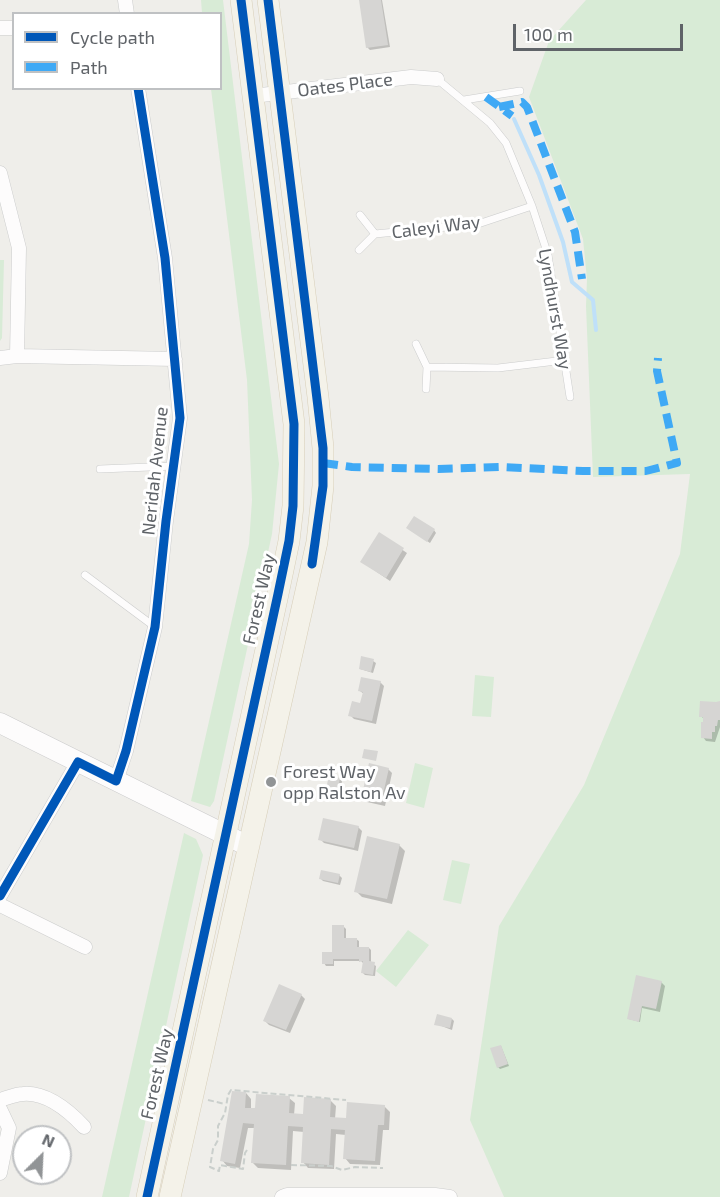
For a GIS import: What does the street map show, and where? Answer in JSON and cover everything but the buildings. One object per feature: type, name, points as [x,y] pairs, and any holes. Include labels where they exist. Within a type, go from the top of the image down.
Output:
[{"type":"main road","name":"Forest Way","points":[[147,1197],[289,541],[295,481],[291,395],[241,0]]},
{"type":"main road","points":[[170,1197],[308,584],[323,486],[323,447],[318,397],[268,0]]},
{"type":"street","name":"Oates Place","points":[[253,96],[411,77],[437,79]]},
{"type":"street","name":"Neridah Avenue","points":[[116,781],[126,751],[155,627],[180,418],[165,258],[138,90]]},
{"type":"street","points":[[0,173],[20,248],[17,357]]},
{"type":"street","points":[[0,358],[175,359]]},
{"type":"street","points":[[0,723],[248,846]]},
{"type":"street","points":[[0,896],[78,762]]},
{"type":"street","points":[[0,905],[85,946]]},
{"type":"street","points":[[0,1100],[23,1094],[48,1099],[73,1115],[84,1127]]},
{"type":"street","points":[[0,1109],[9,1128],[0,1173]]},
{"type":"street","points":[[282,1197],[287,1195],[435,1195],[450,1197]]},
{"type":"lane","name":"Lyndhurst Way","points":[[437,79],[490,123],[506,143],[532,206],[548,255],[570,397]]},
{"type":"lane","points":[[464,100],[520,91]]},
{"type":"lane","name":"Caleyi Way","points":[[359,250],[375,234],[478,224],[532,206]]},
{"type":"lane","name":"Caleyi Way","points":[[360,215],[375,234]]},
{"type":"lane","points":[[416,344],[427,367],[426,389]]},
{"type":"lane","points":[[427,367],[498,368],[565,360]]},
{"type":"lane","points":[[100,469],[175,466]]},
{"type":"lane","points":[[85,575],[155,627]]},
{"type":"path","points":[[247,1150],[243,1169],[220,1165],[219,1171],[210,1167],[213,1149],[218,1140],[218,1126],[225,1113],[225,1104],[231,1090],[346,1100]]},
{"type":"path","points":[[203,1099],[225,1104]]},
{"type":"path","points":[[291,1165],[331,1166],[342,1170],[355,1167],[383,1168]]},
{"type":"green space","points":[[201,0],[223,0],[279,464],[272,534],[214,801],[210,807],[191,801],[249,544],[252,500],[247,380],[211,90],[222,90],[222,12],[202,12]]},
{"type":"green space","points":[[586,0],[720,0],[720,1197],[504,1197],[470,1120],[499,926],[584,785],[680,554],[690,474],[593,477],[586,306],[587,279],[583,239],[529,97],[549,41]]},
{"type":"green space","points":[[0,260],[4,260],[2,338],[0,341]]},
{"type":"green space","points":[[475,675],[494,677],[491,717],[472,716]]},
{"type":"green space","points":[[415,763],[433,768],[424,808],[406,803]]},
{"type":"green space","points":[[184,833],[196,839],[203,855],[129,1197],[102,1197]]},
{"type":"green space","points":[[452,860],[470,864],[461,904],[443,900]]},
{"type":"green space","points":[[408,930],[429,945],[396,987],[376,971]]},
{"type":"waterway","points":[[514,119],[539,175],[563,242],[572,282],[593,300],[596,330]]},
{"type":"marked path","points":[[486,97],[512,116]]},
{"type":"marked path","points":[[499,107],[522,102],[527,107],[575,232],[582,279]]},
{"type":"marked path","points":[[323,463],[352,467],[438,469],[502,467],[583,471],[646,471],[677,463],[657,371],[658,358]]},
{"type":"cycle path","points":[[147,1197],[278,594],[289,541],[293,506],[294,424],[241,0]]},
{"type":"cycle path","points":[[268,0],[323,448],[323,486],[312,564]]},
{"type":"cycle path","points":[[0,896],[78,762],[116,781],[126,751],[155,627],[180,418],[165,258],[138,90]]},
{"type":"place","name":"Forest Way opp Ralston Av","points":[[271,782]]}]
